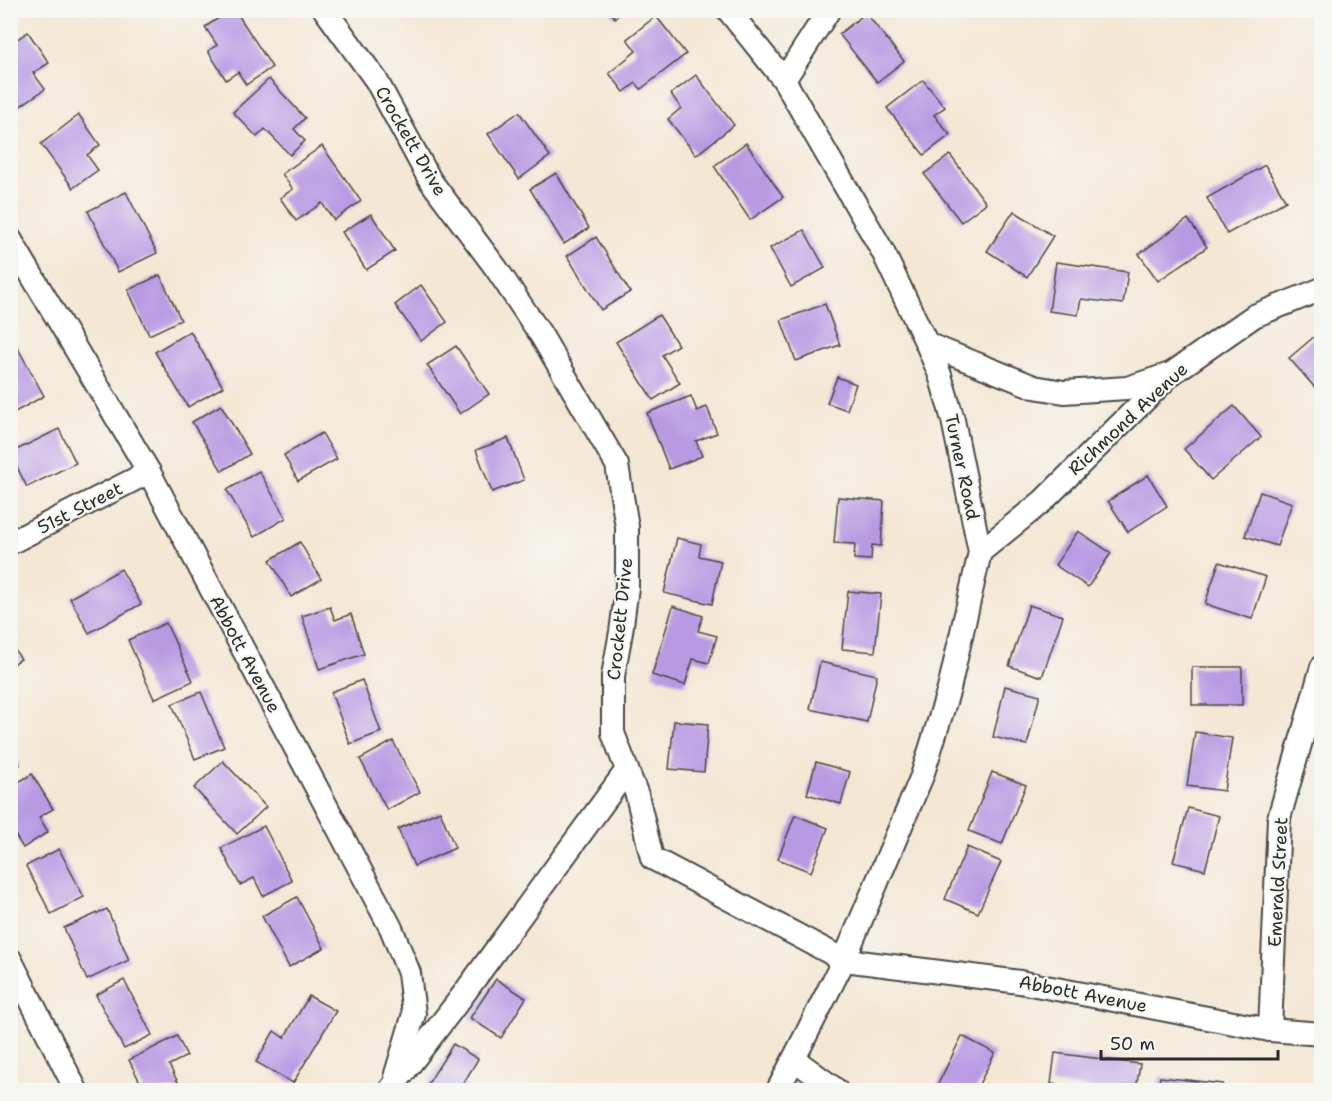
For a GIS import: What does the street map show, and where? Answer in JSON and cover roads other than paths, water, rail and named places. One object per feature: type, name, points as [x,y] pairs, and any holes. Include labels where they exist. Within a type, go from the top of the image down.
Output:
[{"type":"street","name":"Crockett Drive","points":[[325,10],[375,80],[430,180],[496,268],[541,335],[617,465],[627,526],[627,577],[613,676],[613,733],[637,795],[652,858],[844,960]]},
{"type":"street","name":"Turner Road","points":[[728,10],[784,80],[882,250],[927,344],[940,375],[953,420],[980,552],[949,689],[922,776],[844,960],[778,1090]]},
{"type":"street","points":[[784,80],[829,10]]},
{"type":"street","name":"Abbott Avenue","points":[[10,239],[149,472],[394,937],[409,973],[414,1014],[391,1089]]},
{"type":"street","name":"Richmond Avenue","points":[[980,552],[1043,501],[1171,374],[1254,316],[1322,289]]},
{"type":"street","points":[[927,344],[1034,387],[1064,392],[1127,388],[1171,374]]},
{"type":"street","name":"51st Street","points":[[10,543],[149,472]]},
{"type":"street","name":"Emerald Street","points":[[1270,1030],[1280,818],[1322,667]]},
{"type":"street","points":[[391,1089],[460,999],[627,770]]},
{"type":"street","points":[[10,959],[76,1090]]},
{"type":"street","name":"Abbott Avenue","points":[[844,960],[1020,982],[1270,1030],[1322,1034]]},
{"type":"street","points":[[795,1060],[836,1090]]}]
